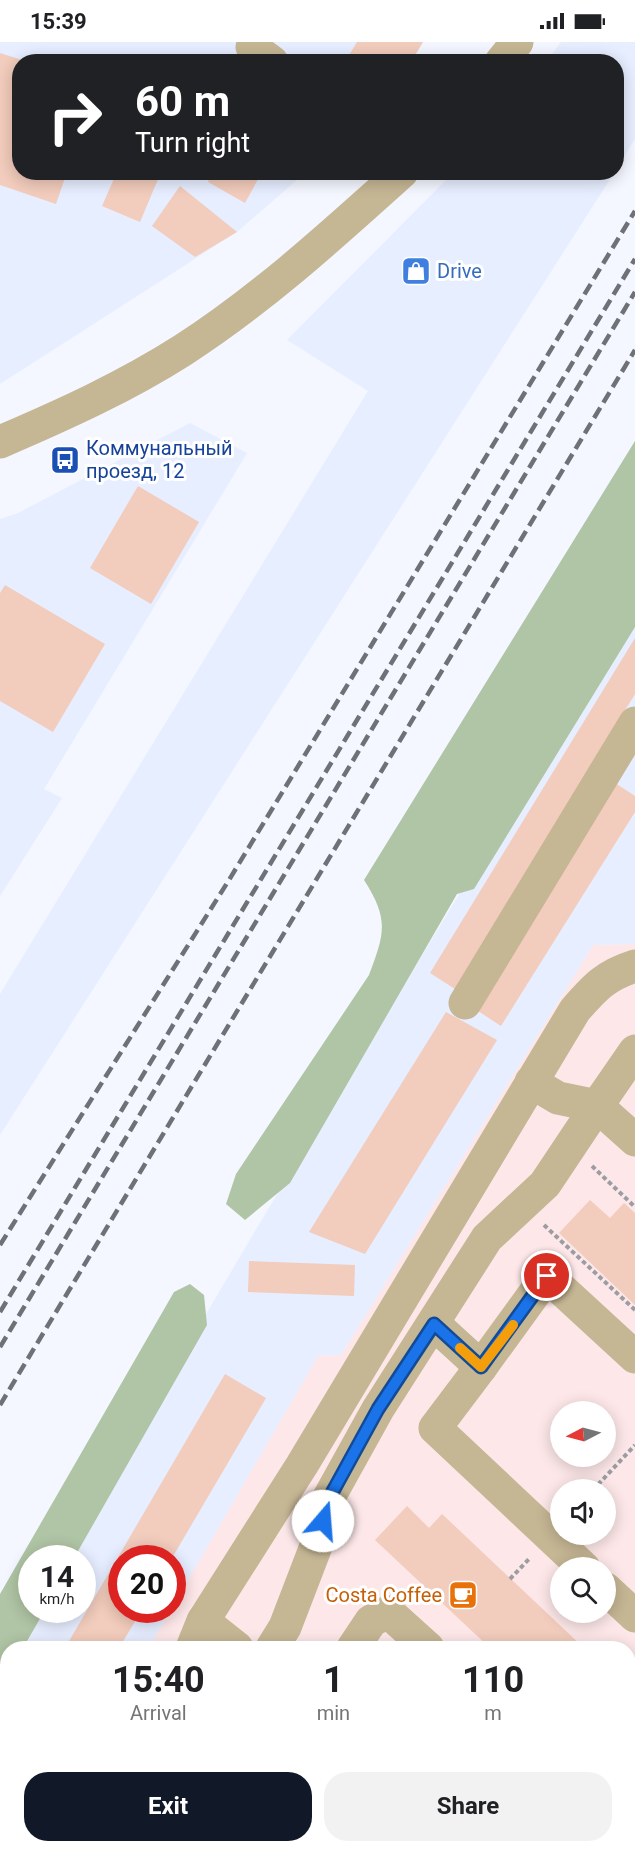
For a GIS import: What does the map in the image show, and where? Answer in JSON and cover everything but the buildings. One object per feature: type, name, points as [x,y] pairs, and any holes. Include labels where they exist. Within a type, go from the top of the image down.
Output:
[{"type":"street","points":[[507,54],[517,42]]},
{"type":"street","points":[[0,442],[100,397],[182,351],[298,265],[393,180]]},
{"type":"street","points":[[465,1003],[635,723]]},
{"type":"street","points":[[216,1641],[198,1635],[575,1010],[595,987],[613,972],[635,966]]},
{"type":"street","points":[[276,1641],[285,1627],[318,1541],[327,1502],[378,1409],[487,1238],[545,1184],[635,1051]]},
{"type":"street","points":[[531,1083],[558,1098],[597,1106],[635,1140]]},
{"type":"street","points":[[572,1557],[435,1428],[547,1276],[635,1357]]},
{"type":"street","points":[[434,1324],[481,1367]]},
{"type":"street","points":[[616,1598],[635,1616]]},
{"type":"street","points":[[358,1641],[371,1621],[388,1612],[420,1641]]},
{"type":"path","points":[[569,1146],[635,1207]]},
{"type":"path","points":[[522,1205],[635,1310]]},
{"type":"path","points":[[603,1479],[635,1445]]},
{"type":"shaded area","points":[[0,42],[423,42],[416,54],[12,54],[12,180],[297,180],[237,232],[0,384]]},
{"type":"shaded area","points":[[561,42],[635,42],[635,139],[624,157],[624,54],[552,54]]},
{"type":"shaded area","points":[[446,180],[610,180],[0,1135],[0,994],[368,391],[287,340]]},
{"type":"shaded area","points":[[190,423],[247,453],[44,789],[62,798],[0,896],[0,519],[18,513]]},
{"type":"shaded area","points":[[635,604],[635,944],[593,945],[341,1355],[318,1356],[186,1584],[186,1545],[108,1545],[108,1623],[163,1623],[152,1641],[13,1641],[24,1623],[96,1623],[96,1545],[70,1545],[261,1221]]},
{"type":"shaded area","points":[[635,944],[635,1641],[152,1641],[163,1623],[186,1623],[186,1583],[318,1356],[341,1355],[593,945]]},
{"type":"green space","points":[[635,441],[635,627],[474,889],[457,894],[290,1183],[245,1220],[226,1204],[236,1174],[369,975],[381,937],[382,926],[378,905],[364,880]]},
{"type":"green space","points":[[190,1284],[204,1295],[207,1325],[81,1545],[28,1545],[174,1292]]},
{"type":"green space","points":[[18,1563],[18,1623],[37,1623],[27,1641],[0,1641],[0,1594]]},
{"type":"railway","points":[[0,1245],[229,880],[635,211]]},
{"type":"railway","points":[[0,1312],[635,259]]},
{"type":"railway","points":[[0,1347],[635,292]]},
{"type":"railway","points":[[0,1405],[635,350]]},
{"type":"slow traffic","points":[[460,1348],[481,1367],[513,1325]]},
{"type":"place","name":"Drive","points":[[416,271]]},
{"type":"place","name":"Коммунальный проезд, 12","points":[[65,460]]},
{"type":"place","name":"Costa Coffee","points":[[463,1595]]},
{"type":"route","points":[[323,1521],[327,1502],[378,1409],[434,1324],[481,1367],[547,1276]]}]
